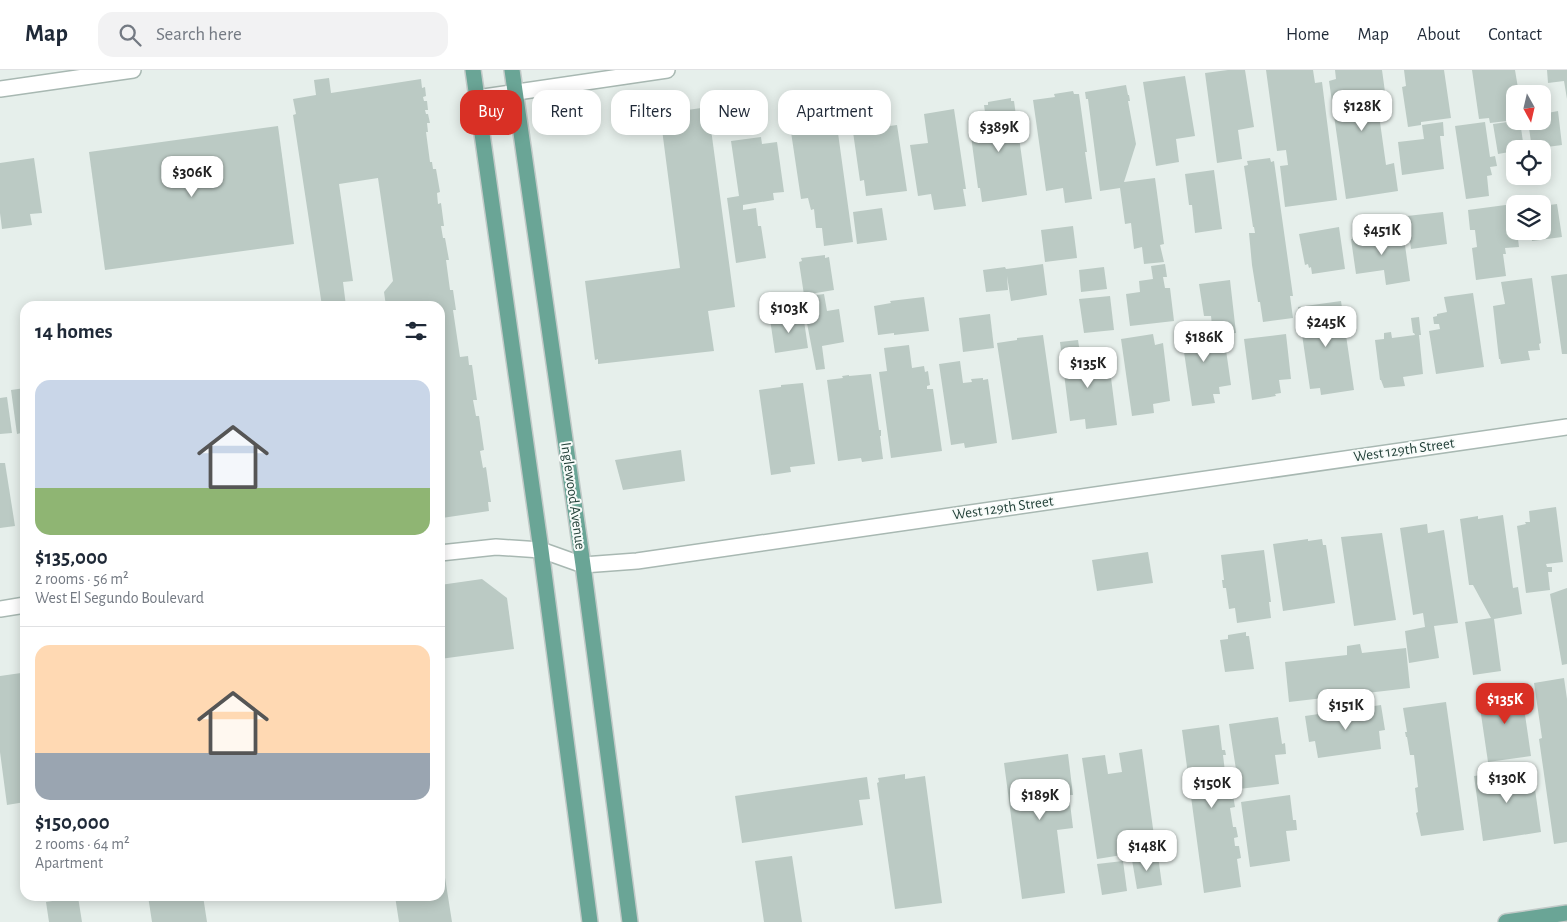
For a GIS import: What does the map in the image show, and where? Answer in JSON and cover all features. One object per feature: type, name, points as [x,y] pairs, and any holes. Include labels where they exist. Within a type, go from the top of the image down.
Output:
[{"type":"main road","points":[[473,70],[477,90]]},
{"type":"main road","name":"Inglewood Avenue","points":[[512,70],[515,90]]},
{"type":"main road","points":[[483,135],[590,922]]},
{"type":"main road","name":"Inglewood Avenue","points":[[521,135],[583,565],[630,922]]},
{"type":"main road","points":[[1506,922],[1567,913]]},
{"type":"street","points":[[0,89],[133,70]]},
{"type":"street","points":[[522,90],[667,70]]},
{"type":"street","name":"West 129th Street","points":[[445,552],[496,547],[541,550],[583,565],[637,561],[1567,427]]},
{"type":"street","points":[[0,609],[20,607]]},
{"type":"building","points":[[1245,70],[1254,127],[1238,130],[1242,159],[1217,163],[1205,73]]},
{"type":"building","points":[[1266,70],[1313,70],[1315,83],[1322,82],[1337,200],[1285,207],[1280,166],[1288,165],[1286,150],[1277,151]]},
{"type":"building","points":[[1335,70],[1382,70],[1388,114],[1379,115],[1386,165],[1394,163],[1398,191],[1346,199],[1329,81],[1336,79]]},
{"type":"building","points":[[1404,70],[1444,70],[1451,118],[1421,122],[1421,125],[1408,127],[1402,87],[1406,86]]},
{"type":"building","points":[[1472,70],[1515,70],[1518,85],[1506,85],[1506,121],[1490,123],[1489,118],[1479,119]]},
{"type":"building","points":[[1547,70],[1567,70],[1567,99],[1564,81],[1548,83]]},
{"type":"building","points":[[1185,76],[1195,136],[1176,139],[1179,162],[1156,166],[1143,82]]},
{"type":"building","points":[[329,78],[331,93],[421,79],[422,88],[425,87],[426,96],[423,97],[424,101],[427,101],[428,110],[425,110],[430,123],[427,123],[428,132],[426,132],[430,162],[432,162],[433,169],[436,169],[440,192],[437,193],[438,204],[441,203],[444,226],[441,226],[449,260],[446,260],[450,290],[453,290],[456,310],[453,310],[460,357],[468,356],[469,365],[472,365],[477,400],[473,400],[476,416],[479,416],[484,450],[480,451],[483,468],[486,467],[491,502],[488,502],[489,511],[445,518],[445,301],[385,301],[384,292],[393,281],[378,178],[339,184],[353,281],[343,282],[345,301],[321,301],[293,115],[296,114],[293,99],[316,95],[314,80]]},
{"type":"building","points":[[1126,85],[1136,144],[1124,182],[1155,178],[1164,244],[1160,245],[1164,262],[1144,264],[1142,247],[1134,249],[1131,223],[1125,224],[1120,188],[1100,191],[1088,99],[1086,99],[1085,92]]},
{"type":"building","points":[[1073,91],[1074,94],[1079,94],[1092,199],[1065,203],[1063,188],[1046,191],[1033,100],[1055,97],[1054,94]]},
{"type":"building","points":[[1011,98],[1011,101],[1014,101],[1027,195],[982,202],[980,188],[978,188],[970,129],[987,126],[984,105],[988,105],[988,102]]},
{"type":"building","points":[[700,108],[700,135],[712,135],[735,307],[708,311],[714,351],[598,364],[598,359],[595,360],[585,281],[680,268],[663,135],[690,135],[690,110]]},
{"type":"building","points":[[954,109],[966,189],[963,189],[966,206],[934,210],[931,194],[918,196],[910,145],[928,143],[924,114]]},
{"type":"building","points":[[1558,111],[1562,145],[1551,146],[1551,140],[1531,140],[1529,130],[1551,130],[1551,112]]},
{"type":"building","points":[[1443,122],[1444,136],[1440,136],[1444,169],[1402,175],[1398,142],[1424,139],[1422,125]]},
{"type":"building","points":[[1485,122],[1490,157],[1495,156],[1497,166],[1490,167],[1492,175],[1487,176],[1489,196],[1466,199],[1455,126]]},
{"type":"building","points":[[1506,122],[1506,130],[1521,130],[1523,140],[1506,140],[1506,153],[1498,154],[1493,124]]},
{"type":"building","points":[[897,125],[907,191],[866,196],[864,180],[860,181],[853,135],[891,135],[891,126]]},
{"type":"building","points":[[278,126],[294,244],[105,270],[89,152]]},
{"type":"building","points":[[791,135],[838,135],[853,242],[824,246],[822,228],[816,228],[814,209],[811,210],[808,198],[801,199]]},
{"type":"building","points":[[761,137],[762,144],[777,142],[784,192],[773,193],[774,200],[743,205],[743,210],[756,208],[758,226],[761,226],[766,258],[736,263],[727,198],[739,196],[731,141]]},
{"type":"building","points":[[34,158],[42,213],[30,214],[32,225],[2,229],[0,213],[0,163]]},
{"type":"building","points":[[1270,158],[1271,162],[1274,161],[1293,296],[1290,296],[1293,318],[1263,322],[1252,265],[1249,233],[1255,233],[1244,166],[1248,165],[1247,161]]},
{"type":"building","points":[[1214,170],[1222,229],[1195,233],[1192,205],[1189,205],[1185,174]]},
{"type":"building","points":[[1557,204],[1562,237],[1551,238],[1551,205]]},
{"type":"building","points":[[1506,205],[1506,240],[1518,240],[1519,247],[1505,248],[1506,254],[1503,254],[1506,276],[1476,280],[1472,248],[1477,247],[1475,230],[1470,230],[1468,210]]},
{"type":"building","points":[[882,208],[887,240],[857,244],[853,212]]},
{"type":"building","points":[[1443,212],[1447,244],[1411,249],[1407,216]]},
{"type":"building","points":[[1073,226],[1077,258],[1045,262],[1041,230]]},
{"type":"building","points":[[1339,227],[1345,269],[1312,274],[1311,267],[1309,268],[1308,264],[1305,265],[1299,234]]},
{"type":"building","points":[[1403,231],[1410,281],[1386,285],[1384,270],[1356,274],[1351,239]]},
{"type":"building","points":[[825,255],[825,258],[829,257],[834,290],[804,295],[799,262],[802,261],[801,258]]},
{"type":"building","points":[[1043,264],[1047,295],[1011,301],[1007,276],[1008,290],[986,292],[983,270]]},
{"type":"building","points":[[1165,264],[1167,277],[1163,277],[1165,288],[1170,288],[1174,321],[1130,326],[1126,294],[1140,292],[1139,281],[1153,279],[1151,266]]},
{"type":"building","points":[[1104,267],[1107,289],[1081,292],[1079,270]]},
{"type":"building","points":[[1567,274],[1567,354],[1562,354],[1551,276]]},
{"type":"building","points":[[1532,278],[1541,343],[1539,344],[1540,350],[1528,351],[1530,360],[1501,364],[1493,306],[1505,304],[1501,282]]},
{"type":"building","points":[[1230,280],[1236,333],[1213,335],[1211,316],[1204,316],[1199,284]]},
{"type":"building","points":[[1473,293],[1484,367],[1436,374],[1429,331],[1440,329],[1439,324],[1434,324],[1433,317],[1447,312],[1444,297]]},
{"type":"building","points":[[824,294],[827,311],[839,309],[844,342],[822,346],[825,369],[816,370],[802,297]]},
{"type":"building","points":[[1110,296],[1114,330],[1084,333],[1079,299]]},
{"type":"building","points":[[924,297],[929,331],[878,335],[874,306],[891,303],[890,301]]},
{"type":"building","points":[[1341,301],[1354,390],[1321,395],[1320,388],[1310,389],[1298,307]]},
{"type":"building","points":[[803,314],[808,348],[775,353],[770,319]]},
{"type":"building","points":[[990,314],[994,348],[963,352],[959,318]]},
{"type":"building","points":[[1419,317],[1423,374],[1403,377],[1405,386],[1384,388],[1380,380],[1375,340],[1384,339],[1384,333],[1391,332],[1392,338],[1415,335],[1411,318]]},
{"type":"building","points":[[1208,321],[1211,344],[1225,343],[1231,385],[1219,387],[1220,394],[1213,394],[1215,403],[1192,406],[1180,325]]},
{"type":"building","points":[[1153,334],[1155,345],[1163,343],[1170,401],[1153,404],[1154,413],[1132,416],[1121,339]]},
{"type":"building","points":[[1286,334],[1291,379],[1279,380],[1281,393],[1275,394],[1276,396],[1252,400],[1244,339]]},
{"type":"building","points":[[1043,335],[1057,433],[1012,440],[997,343]]},
{"type":"building","points":[[1078,340],[1082,366],[1098,363],[1098,360],[1109,362],[1117,425],[1086,429],[1085,419],[1070,421],[1060,342]]},
{"type":"building","points":[[909,345],[912,368],[924,366],[925,372],[928,371],[930,385],[927,386],[927,389],[933,389],[942,451],[891,458],[879,372],[887,371],[884,348]]},
{"type":"building","points":[[960,361],[963,383],[972,382],[971,379],[988,379],[997,443],[965,448],[964,443],[951,445],[939,364]]},
{"type":"building","points":[[871,374],[879,430],[881,430],[883,459],[862,462],[861,458],[838,461],[827,380],[843,378],[842,376],[849,375]]},
{"type":"building","points":[[803,383],[815,464],[790,467],[791,472],[771,475],[759,390]]},
{"type":"building","points":[[20,389],[20,433],[17,434],[11,390]]},
{"type":"building","points":[[7,397],[12,433],[0,434],[0,398]]},
{"type":"building","points":[[681,450],[685,481],[623,490],[615,460]]},
{"type":"building","points":[[0,463],[5,463],[15,526],[0,528]]},
{"type":"building","points":[[1556,507],[1563,562],[1546,564],[1547,567],[1552,567],[1552,572],[1548,572],[1550,590],[1526,593],[1517,526],[1530,522],[1529,511]]},
{"type":"building","points":[[1503,515],[1513,588],[1518,587],[1522,614],[1494,619],[1501,671],[1473,675],[1465,622],[1491,618],[1473,585],[1469,585],[1460,519],[1478,516],[1478,519]]},
{"type":"building","points":[[1427,524],[1428,533],[1444,530],[1458,623],[1434,626],[1439,658],[1409,663],[1405,631],[1425,627],[1423,613],[1413,615],[1400,528]]},
{"type":"building","points":[[1382,533],[1396,620],[1354,626],[1341,537]]},
{"type":"building","points":[[1308,539],[1308,541],[1322,539],[1323,545],[1326,545],[1335,603],[1283,611],[1273,544]]},
{"type":"building","points":[[1264,550],[1271,602],[1269,602],[1271,618],[1237,623],[1235,608],[1229,609],[1226,588],[1223,588],[1221,555]]},
{"type":"building","points":[[1148,552],[1153,583],[1097,591],[1092,560]]},
{"type":"building","points":[[482,579],[507,598],[514,649],[445,658],[445,584]]},
{"type":"building","points":[[1567,588],[1567,664],[1562,665],[1550,594]]},
{"type":"building","points":[[1246,632],[1246,636],[1249,636],[1254,669],[1225,672],[1220,640],[1228,639],[1228,635]]},
{"type":"building","points":[[1360,644],[1362,653],[1406,648],[1410,688],[1289,702],[1285,662],[1347,655],[1347,646]]},
{"type":"building","points":[[20,673],[20,803],[7,805],[0,752],[0,676]]},
{"type":"building","points":[[1564,678],[1567,699],[1567,842],[1554,844],[1539,739],[1542,738],[1534,683]]},
{"type":"building","points":[[1521,687],[1531,756],[1488,762],[1478,694]]},
{"type":"building","points":[[1446,702],[1464,830],[1421,836],[1416,813],[1418,812],[1415,788],[1418,787],[1414,755],[1410,755],[1405,732],[1407,732],[1403,708]]},
{"type":"building","points":[[1381,705],[1385,730],[1379,731],[1381,749],[1318,758],[1315,741],[1309,742],[1305,716]]},
{"type":"building","points":[[1278,717],[1282,744],[1285,743],[1286,754],[1275,755],[1279,784],[1239,789],[1229,724]]},
{"type":"building","points":[[1219,725],[1222,750],[1225,750],[1226,755],[1223,755],[1227,789],[1232,789],[1235,807],[1230,808],[1233,827],[1236,827],[1238,837],[1234,838],[1235,846],[1239,846],[1241,858],[1237,859],[1241,887],[1204,893],[1182,730]]},
{"type":"building","points":[[1142,749],[1156,850],[1131,854],[1130,847],[1121,848],[1122,855],[1097,859],[1082,758],[1105,755],[1108,774],[1122,772],[1119,753]]},
{"type":"building","points":[[1068,754],[1073,795],[1069,795],[1073,828],[1057,830],[1065,893],[1022,899],[1004,763]]},
{"type":"building","points":[[1532,768],[1541,832],[1483,841],[1474,776]]},
{"type":"building","points":[[905,774],[905,779],[925,776],[942,903],[895,909],[877,783],[879,782],[878,778]]},
{"type":"building","points":[[867,777],[870,799],[859,800],[863,825],[742,843],[735,796]]},
{"type":"building","points":[[1290,795],[1293,820],[1296,820],[1297,830],[1286,831],[1290,861],[1250,867],[1241,802]]},
{"type":"building","points":[[792,856],[802,922],[764,922],[755,861]]},
{"type":"building","points":[[1158,856],[1162,885],[1137,889],[1132,860]]},
{"type":"building","points":[[1123,861],[1127,891],[1102,895],[1097,864]]},
{"type":"building","points":[[445,878],[452,922],[399,922],[396,901],[445,901]]},
{"type":"building","points":[[79,901],[82,922],[49,922],[46,902]]},
{"type":"building","points":[[149,901],[204,901],[207,922],[152,922]]}]
